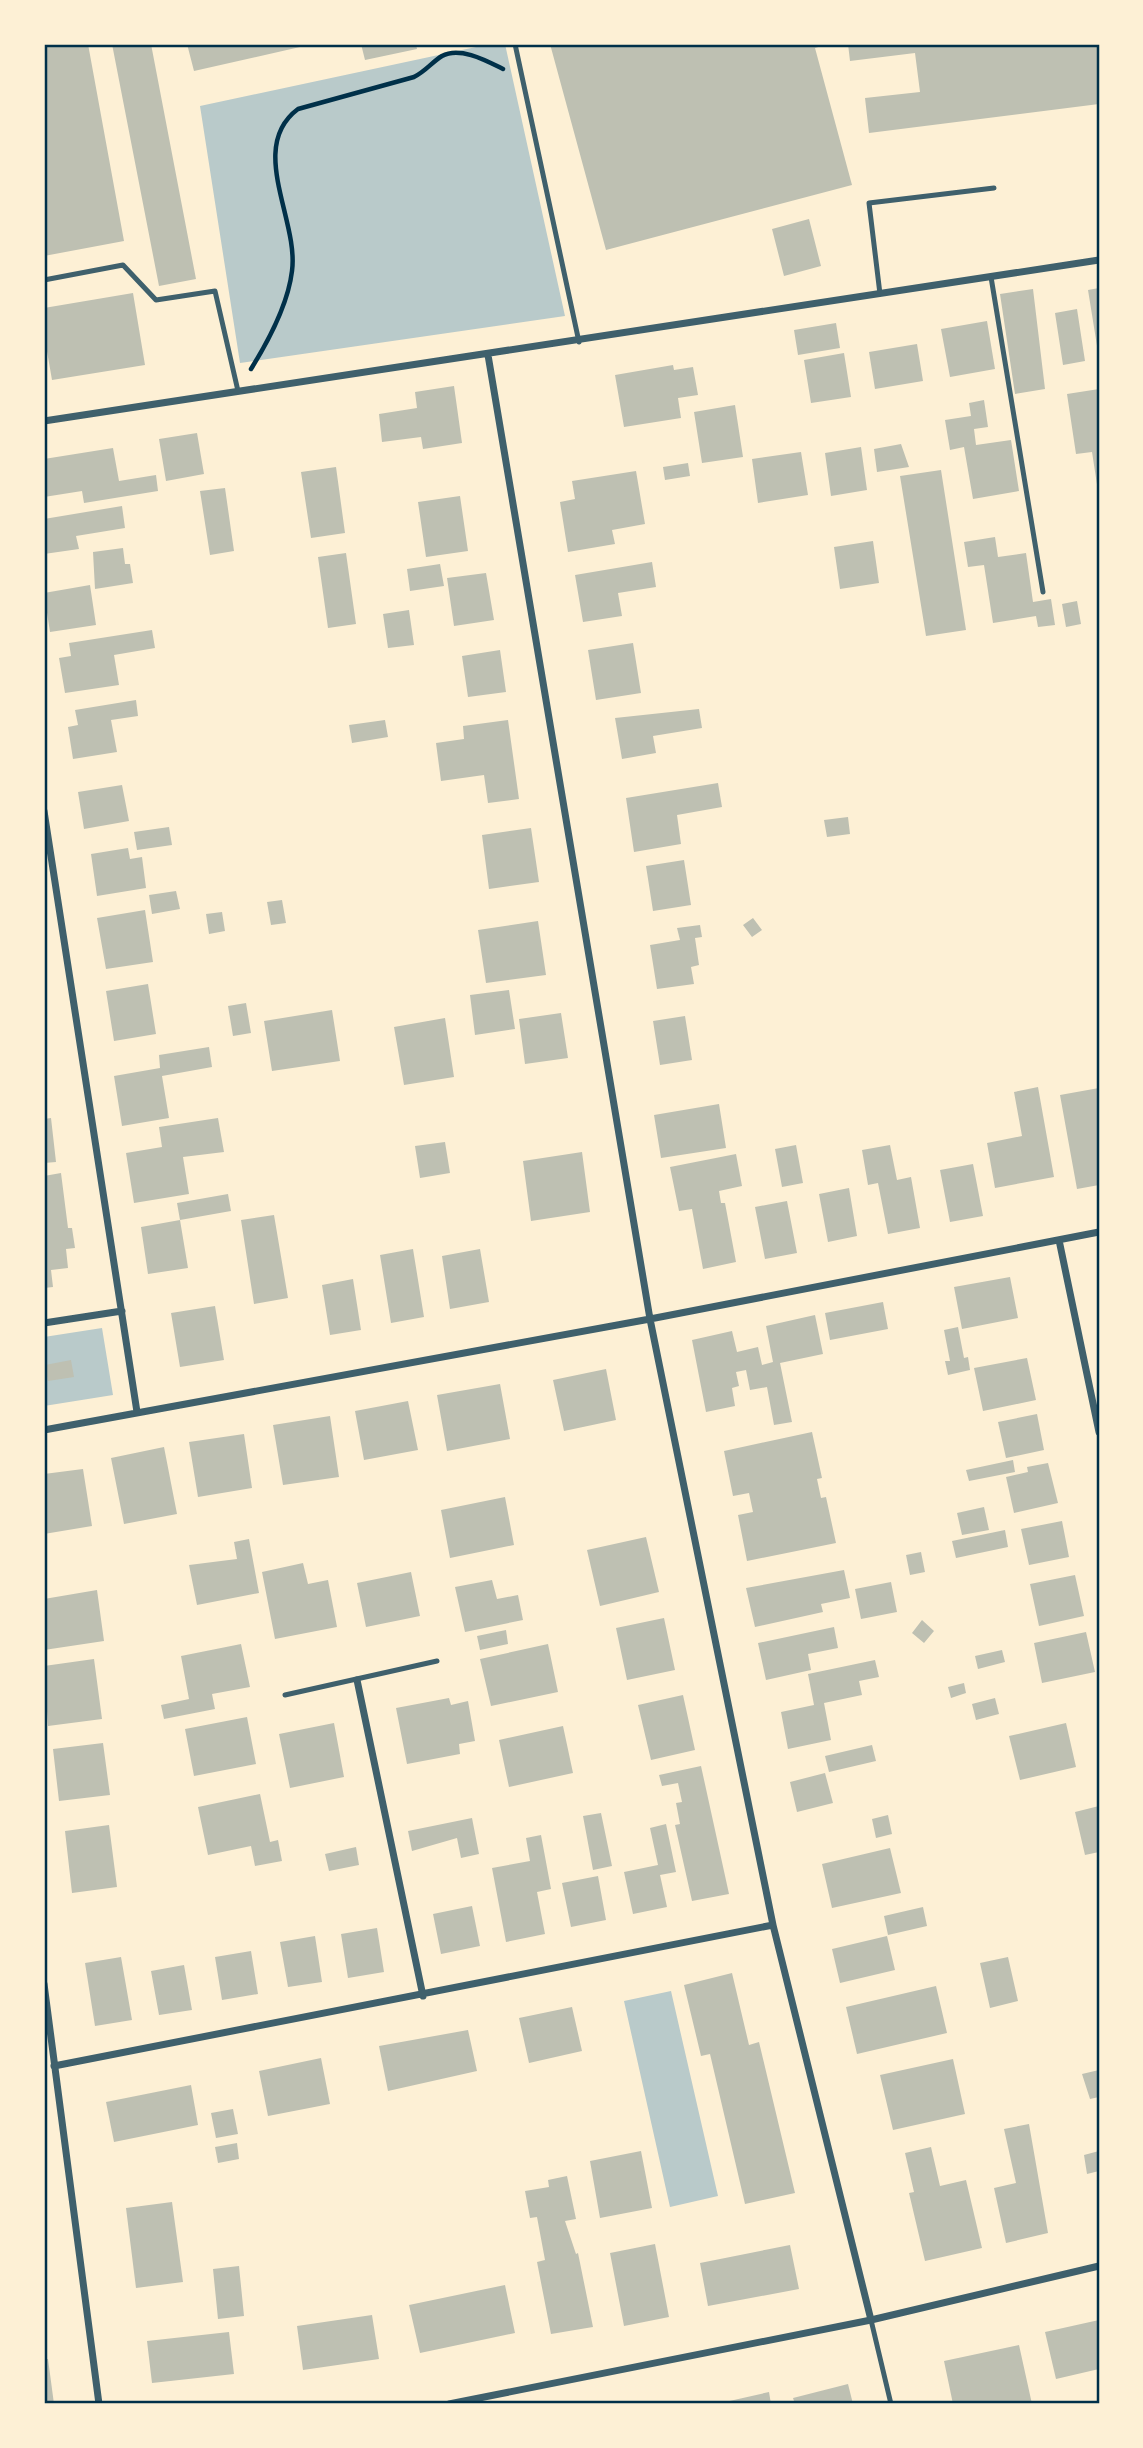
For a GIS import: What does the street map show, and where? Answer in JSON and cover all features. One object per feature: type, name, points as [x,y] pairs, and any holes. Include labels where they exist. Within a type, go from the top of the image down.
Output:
[{"type":"street","points":[[44,421],[579,342],[1099,260]]},
{"type":"street","points":[[488,355],[650,1319],[773,1925],[871,2320]]},
{"type":"street","points":[[44,811],[137,1412]]},
{"type":"street","points":[[44,1430],[650,1319],[1099,1232]]},
{"type":"street","points":[[1059,1240],[1099,1432]]},
{"type":"street","points":[[44,1323],[122,1311]]},
{"type":"street","points":[[357,1679],[423,1996]]},
{"type":"street","points":[[54,2066],[423,1996],[773,1925]]},
{"type":"street","points":[[44,1984],[99,2404]]},
{"type":"street","points":[[449,2404],[871,2320],[1099,2266]]},
{"type":"lane","points":[[515,44],[579,342]]},
{"type":"lane","points":[[880,294],[869,203],[995,188]]},
{"type":"lane","points":[[44,280],[123,265],[156,300],[215,290],[237,391]]},
{"type":"lane","points":[[991,277],[1043,592]]},
{"type":"lane","points":[[285,1695],[437,1661]]},
{"type":"lane","points":[[871,2320],[891,2404]]},
{"type":"path","points":[[237,391],[262,352],[286,297],[293,268],[276,153],[278,133],[284,119],[298,109],[414,76],[426,71],[443,56],[453,53],[485,60],[522,78]]},
{"type":"shaded area","points":[[490,44],[505,44],[565,316],[240,363],[200,106]]},
{"type":"shaded area","points":[[102,1328],[113,1395],[44,1406],[44,1337]]},
{"type":"shaded area","points":[[671,1991],[718,2196],[670,2207],[624,2001]]},
{"type":"building","points":[[44,44],[88,44],[124,241],[44,256]]},
{"type":"building","points":[[112,44],[151,44],[196,279],[159,286]]},
{"type":"building","points":[[187,44],[299,44],[300,47],[194,71]]},
{"type":"building","points":[[361,44],[416,44],[417,49],[365,60]]},
{"type":"building","points":[[550,44],[828,44],[815,48],[852,185],[606,250]]},
{"type":"building","points":[[848,44],[1099,44],[1099,104],[869,133],[865,98],[920,92],[915,53],[850,61]]},
{"type":"building","points":[[809,219],[821,266],[784,276],[772,229]]},
{"type":"building","points":[[1099,288],[1099,352],[1098,352],[1088,290]]},
{"type":"building","points":[[1033,289],[1045,389],[1015,394],[1000,294]]},
{"type":"building","points":[[133,293],[145,365],[52,380],[44,334],[44,308]]},
{"type":"building","points":[[1077,309],[1085,361],[1063,365],[1055,313]]},
{"type":"building","points":[[987,321],[995,369],[950,377],[941,329]]},
{"type":"building","points":[[836,323],[840,348],[798,355],[794,330]]},
{"type":"building","points":[[917,344],[923,381],[875,389],[869,352]]},
{"type":"building","points":[[844,353],[851,397],[811,403],[804,360]]},
{"type":"building","points":[[673,365],[674,370],[693,367],[698,395],[678,398],[681,418],[624,427],[615,375]]},
{"type":"building","points":[[454,386],[462,443],[423,449],[421,437],[382,442],[379,414],[417,408],[415,392]]},
{"type":"building","points":[[1099,389],[1098,491],[1092,452],[1076,454],[1067,394]]},
{"type":"building","points":[[984,400],[988,427],[974,429],[976,445],[1011,440],[1019,491],[973,499],[964,447],[950,450],[945,420],[971,416],[969,403]]},
{"type":"building","points":[[735,405],[743,457],[702,463],[694,412]]},
{"type":"building","points":[[197,433],[204,474],[166,481],[159,439]]},
{"type":"building","points":[[901,444],[909,467],[877,472],[874,449]]},
{"type":"building","points":[[861,447],[867,490],[831,496],[825,453]]},
{"type":"building","points":[[113,448],[119,481],[156,475],[158,491],[84,503],[82,491],[44,497],[44,459]]},
{"type":"building","points":[[801,452],[808,495],[758,503],[752,459]]},
{"type":"building","points":[[688,463],[690,476],[665,480],[663,467]]},
{"type":"building","points":[[336,467],[345,533],[311,538],[301,472]]},
{"type":"building","points":[[941,470],[966,630],[926,636],[900,476]]},
{"type":"building","points":[[636,471],[645,524],[612,530],[615,544],[568,552],[560,502],[575,499],[572,481]]},
{"type":"building","points":[[225,488],[234,551],[210,555],[200,491]]},
{"type":"building","points":[[460,496],[468,551],[426,557],[418,502]]},
{"type":"building","points":[[122,506],[125,528],[76,536],[79,549],[44,554],[44,519]]},
{"type":"building","points":[[995,537],[998,557],[1026,553],[1033,602],[1051,599],[1055,625],[1038,627],[1036,616],[993,623],[984,565],[968,567],[964,542]]},
{"type":"building","points":[[873,541],[879,583],[840,589],[834,547]]},
{"type":"building","points":[[123,548],[125,564],[130,564],[133,583],[95,589],[93,552]]},
{"type":"building","points":[[346,553],[356,624],[328,628],[318,557]]},
{"type":"building","points":[[652,562],[656,587],[618,593],[622,616],[583,622],[575,575]]},
{"type":"building","points":[[440,564],[444,586],[410,591],[407,569]]},
{"type":"building","points":[[486,573],[494,620],[454,626],[447,578]]},
{"type":"building","points":[[90,585],[96,625],[50,632],[44,593]]},
{"type":"building","points":[[1077,601],[1081,624],[1066,627],[1062,604]]},
{"type":"building","points":[[409,610],[414,645],[388,648],[383,614]]},
{"type":"building","points":[[152,630],[155,648],[114,655],[119,685],[65,693],[59,658],[71,656],[69,643]]},
{"type":"building","points":[[633,643],[641,693],[596,700],[588,650]]},
{"type":"building","points":[[500,650],[506,692],[468,697],[462,656]]},
{"type":"building","points":[[136,700],[138,716],[111,720],[117,752],[73,759],[68,727],[78,725],[75,710]]},
{"type":"building","points":[[699,709],[702,728],[653,736],[656,753],[622,759],[615,718]]},
{"type":"building","points":[[385,720],[388,737],[352,743],[349,725]]},
{"type":"building","points":[[508,720],[519,799],[488,803],[484,775],[441,781],[436,743],[464,739],[463,726]]},
{"type":"building","points":[[718,783],[722,807],[677,815],[681,844],[634,852],[626,798]]},
{"type":"building","points":[[122,785],[129,821],[84,829],[78,792]]},
{"type":"building","points":[[848,817],[850,834],[827,837],[824,820]]},
{"type":"building","points":[[169,827],[172,845],[137,850],[134,832]]},
{"type":"building","points":[[531,828],[539,882],[489,889],[482,835]]},
{"type":"building","points":[[128,848],[130,859],[142,857],[146,888],[97,896],[91,854]]},
{"type":"building","points":[[684,860],[691,905],[653,911],[646,866]]},
{"type":"building","points":[[176,891],[180,909],[152,914],[149,895]]},
{"type":"building","points":[[282,900],[286,923],[271,925],[267,902]]},
{"type":"building","points":[[145,910],[153,962],[106,969],[97,918]]},
{"type":"building","points":[[222,912],[225,931],[209,934],[206,914]]},
{"type":"building","points":[[753,918],[762,930],[752,937],[743,925]]},
{"type":"building","points":[[538,921],[546,975],[486,983],[478,930]]},
{"type":"building","points":[[700,925],[702,937],[695,938],[699,965],[691,967],[694,984],[657,989],[650,945],[680,940],[677,928]]},
{"type":"building","points":[[148,984],[156,1034],[114,1041],[106,991]]},
{"type":"building","points":[[509,990],[515,1029],[475,1035],[470,995]]},
{"type":"building","points":[[246,1003],[251,1033],[233,1036],[228,1006]]},
{"type":"building","points":[[332,1010],[340,1061],[272,1071],[264,1021]]},
{"type":"building","points":[[561,1013],[568,1058],[525,1064],[519,1019]]},
{"type":"building","points":[[685,1016],[692,1060],[660,1065],[653,1021]]},
{"type":"building","points":[[445,1018],[454,1077],[404,1085],[394,1027]]},
{"type":"building","points":[[209,1047],[212,1067],[162,1076],[169,1118],[122,1126],[114,1076],[160,1068],[159,1055]]},
{"type":"building","points":[[1038,1087],[1054,1177],[995,1188],[987,1143],[1022,1136],[1014,1092]]},
{"type":"building","points":[[1099,1088],[1099,1185],[1077,1189],[1060,1095]]},
{"type":"building","points":[[719,1104],[726,1148],[661,1158],[654,1115]]},
{"type":"building","points":[[51,1118],[56,1162],[44,1163],[44,1119]]},
{"type":"building","points":[[218,1118],[224,1152],[183,1157],[189,1194],[134,1203],[126,1153],[162,1147],[159,1127]]},
{"type":"building","points":[[445,1142],[450,1173],[420,1178],[415,1146]]},
{"type":"building","points":[[796,1145],[803,1183],[782,1187],[775,1149]]},
{"type":"building","points":[[890,1145],[897,1180],[911,1177],[920,1228],[888,1234],[878,1183],[868,1185],[862,1150]]},
{"type":"building","points":[[582,1152],[590,1212],[531,1221],[523,1161]]},
{"type":"building","points":[[736,1154],[742,1186],[719,1191],[721,1203],[725,1203],[736,1262],[703,1269],[692,1209],[679,1211],[670,1167]]},
{"type":"building","points":[[973,1164],[983,1216],[950,1222],[940,1170]]},
{"type":"building","points":[[61,1173],[68,1228],[72,1228],[75,1248],[66,1249],[68,1268],[51,1270],[53,1287],[44,1288],[44,1176]]},
{"type":"building","points":[[849,1188],[857,1236],[828,1242],[819,1194]]},
{"type":"building","points":[[228,1194],[231,1211],[180,1220],[177,1203]]},
{"type":"building","points":[[787,1201],[797,1253],[765,1259],[755,1207]]},
{"type":"building","points":[[274,1215],[288,1298],[254,1304],[241,1220]]},
{"type":"building","points":[[180,1220],[188,1268],[148,1274],[141,1227]]},
{"type":"building","points":[[413,1249],[424,1317],[391,1323],[380,1255]]},
{"type":"building","points":[[480,1249],[489,1302],[450,1309],[442,1256]]},
{"type":"building","points":[[1010,1277],[1018,1318],[962,1329],[954,1287]]},
{"type":"building","points":[[353,1279],[361,1330],[330,1335],[322,1285]]},
{"type":"building","points":[[883,1302],[888,1329],[830,1340],[825,1313]]},
{"type":"building","points":[[215,1306],[224,1360],[180,1367],[171,1313]]},
{"type":"building","points":[[815,1315],[823,1354],[780,1363],[792,1422],[774,1425],[767,1387],[750,1390],[746,1370],[736,1372],[739,1386],[732,1388],[735,1406],[706,1412],[692,1340],[732,1331],[737,1352],[758,1347],[762,1365],[773,1362],[766,1326]]},
{"type":"building","points":[[958,1327],[964,1358],[968,1357],[970,1370],[948,1375],[945,1361],[950,1361],[944,1330]]},
{"type":"building","points":[[1027,1358],[1036,1400],[983,1411],[974,1368]]},
{"type":"building","points":[[71,1360],[74,1377],[48,1381],[45,1365]]},
{"type":"building","points":[[606,1369],[616,1420],[564,1431],[553,1380]]},
{"type":"building","points":[[500,1384],[510,1439],[447,1451],[437,1395]]},
{"type":"building","points":[[408,1401],[418,1450],[364,1460],[355,1411]]},
{"type":"building","points":[[1037,1414],[1044,1450],[1006,1458],[998,1422]]},
{"type":"building","points":[[330,1416],[339,1477],[283,1485],[273,1425]]},
{"type":"building","points":[[812,1432],[822,1478],[817,1479],[821,1498],[826,1497],[836,1543],[747,1561],[738,1515],[753,1512],[749,1493],[733,1496],[724,1451]]},
{"type":"building","points":[[244,1434],[252,1488],[198,1497],[189,1442]]},
{"type":"building","points":[[164,1447],[177,1514],[124,1524],[111,1458]]},
{"type":"building","points":[[1013,1460],[1015,1472],[969,1481],[966,1470]]},
{"type":"building","points":[[1048,1463],[1058,1503],[1014,1513],[1006,1477],[1028,1472],[1027,1467]]},
{"type":"building","points":[[83,1469],[92,1526],[44,1534],[44,1474]]},
{"type":"building","points":[[505,1497],[514,1545],[450,1558],[441,1510]]},
{"type":"building","points":[[984,1507],[989,1530],[962,1535],[957,1513]]},
{"type":"building","points":[[1062,1521],[1069,1557],[1029,1565],[1021,1529]]},
{"type":"building","points":[[1005,1530],[1008,1547],[956,1558],[952,1541]]},
{"type":"building","points":[[646,1537],[659,1592],[600,1606],[587,1550]]},
{"type":"building","points":[[249,1539],[259,1593],[197,1605],[189,1565],[237,1559],[234,1542]]},
{"type":"building","points":[[921,1552],[925,1572],[910,1575],[906,1555]]},
{"type":"building","points":[[303,1563],[308,1584],[328,1580],[337,1627],[275,1639],[262,1572]]},
{"type":"building","points":[[844,1570],[850,1598],[821,1604],[823,1612],[755,1627],[746,1588]]},
{"type":"building","points":[[411,1572],[420,1616],[366,1627],[357,1583]]},
{"type":"building","points":[[1075,1575],[1084,1616],[1039,1626],[1030,1584]]},
{"type":"building","points":[[492,1580],[497,1599],[518,1595],[523,1620],[465,1632],[455,1587]]},
{"type":"building","points":[[891,1582],[897,1612],[861,1619],[855,1589]]},
{"type":"building","points":[[97,1590],[104,1641],[44,1650],[44,1599]]},
{"type":"building","points":[[664,1618],[675,1670],[627,1680],[616,1628]]},
{"type":"building","points":[[922,1620],[934,1631],[924,1643],[912,1633]]},
{"type":"building","points":[[834,1627],[838,1648],[808,1654],[811,1670],[766,1680],[758,1643]]},
{"type":"building","points":[[506,1630],[508,1644],[480,1650],[477,1636]]},
{"type":"building","points":[[1086,1632],[1095,1672],[1042,1683],[1034,1643]]},
{"type":"building","points":[[241,1644],[250,1687],[212,1694],[215,1709],[164,1719],[161,1705],[189,1699],[181,1656]]},
{"type":"building","points":[[548,1644],[558,1692],[491,1706],[480,1659]]},
{"type":"building","points":[[1002,1650],[1005,1662],[978,1669],[975,1656]]},
{"type":"building","points":[[94,1659],[102,1719],[48,1726],[44,1666]]},
{"type":"building","points":[[875,1660],[879,1677],[859,1681],[862,1695],[824,1703],[831,1740],[788,1749],[781,1712],[814,1705],[808,1674]]},
{"type":"building","points":[[964,1683],[966,1693],[951,1698],[948,1687]]},
{"type":"building","points":[[683,1695],[695,1750],[651,1760],[638,1705]]},
{"type":"building","points":[[449,1698],[451,1705],[468,1701],[475,1741],[459,1744],[460,1754],[407,1764],[396,1708]]},
{"type":"building","points":[[995,1698],[999,1714],[976,1720],[972,1704]]},
{"type":"building","points":[[247,1717],[256,1764],[194,1776],[185,1729]]},
{"type":"building","points":[[334,1723],[344,1777],[290,1788],[279,1734]]},
{"type":"building","points":[[1066,1723],[1076,1767],[1020,1780],[1009,1736]]},
{"type":"building","points":[[563,1726],[573,1773],[509,1787],[499,1740]]},
{"type":"building","points":[[103,1743],[110,1795],[59,1801],[53,1749]]},
{"type":"building","points":[[872,1745],[876,1761],[829,1772],[825,1756]]},
{"type":"building","points":[[701,1766],[729,1894],[692,1901],[675,1825],[680,1824],[676,1803],[682,1802],[678,1783],[662,1786],[659,1775]]},
{"type":"building","points":[[825,1773],[833,1803],[797,1812],[790,1782]]},
{"type":"building","points":[[260,1794],[270,1842],[278,1840],[282,1861],[255,1866],[251,1846],[208,1855],[198,1807]]},
{"type":"building","points":[[1099,1806],[1099,1852],[1085,1855],[1075,1812]]},
{"type":"building","points":[[601,1813],[612,1866],[593,1870],[583,1816]]},
{"type":"building","points":[[888,1815],[892,1834],[876,1838],[872,1819]]},
{"type":"building","points":[[472,1818],[479,1854],[461,1858],[457,1838],[412,1851],[408,1831]]},
{"type":"building","points":[[666,1824],[676,1872],[660,1875],[667,1907],[633,1914],[624,1872],[658,1865],[650,1828]]},
{"type":"building","points":[[109,1825],[117,1887],[72,1893],[65,1831]]},
{"type":"building","points":[[541,1835],[551,1889],[537,1892],[545,1934],[506,1942],[492,1868],[530,1861],[526,1838]]},
{"type":"building","points":[[356,1847],[359,1865],[329,1871],[325,1854]]},
{"type":"building","points":[[890,1848],[901,1893],[832,1908],[822,1864]]},
{"type":"building","points":[[598,1876],[606,1920],[571,1927],[562,1883]]},
{"type":"building","points":[[472,1906],[480,1946],[441,1954],[433,1914]]},
{"type":"building","points":[[923,1907],[927,1926],[888,1935],[884,1916]]},
{"type":"building","points":[[377,1928],[384,1972],[348,1978],[341,1934]]},
{"type":"building","points":[[315,1936],[322,1982],[288,1987],[280,1942]]},
{"type":"building","points":[[887,1936],[895,1970],[840,1983],[832,1949]]},
{"type":"building","points":[[251,1951],[258,1994],[222,2000],[215,1957]]},
{"type":"building","points":[[121,1957],[132,2020],[95,2026],[85,1963]]},
{"type":"building","points":[[1008,1957],[1018,2001],[990,2008],[980,1963]]},
{"type":"building","points":[[184,1965],[192,2010],[159,2015],[151,1971]]},
{"type":"building","points":[[732,1973],[749,2045],[759,2042],[795,2193],[745,2204],[710,2054],[701,2056],[684,1985]]},
{"type":"building","points":[[936,1986],[947,2033],[857,2054],[846,2007]]},
{"type":"building","points":[[572,2007],[582,2051],[529,2063],[519,2018]]},
{"type":"building","points":[[468,2030],[477,2071],[388,2091],[379,2046]]},
{"type":"building","points":[[321,2058],[330,2104],[268,2116],[259,2071]]},
{"type":"building","points":[[953,2059],[965,2114],[893,2130],[880,2075]]},
{"type":"building","points":[[1099,2070],[1099,2097],[1090,2099],[1082,2074]]},
{"type":"building","points":[[191,2085],[198,2125],[114,2142],[106,2102]]},
{"type":"building","points":[[233,2109],[238,2134],[216,2138],[211,2113]]},
{"type":"building","points":[[1029,2124],[1048,2233],[1006,2243],[994,2188],[1016,2183],[1004,2129]]},
{"type":"building","points":[[237,2143],[239,2159],[218,2163],[215,2147]]},
{"type":"building","points":[[931,2147],[940,2186],[966,2180],[982,2248],[925,2261],[909,2193],[914,2192],[905,2153]]},
{"type":"building","points":[[641,2151],[652,2208],[600,2218],[590,2161]]},
{"type":"building","points":[[1099,2151],[1099,2171],[1087,2174],[1084,2155]]},
{"type":"building","points":[[567,2176],[576,2219],[565,2221],[576,2254],[578,2253],[593,2327],[551,2334],[537,2262],[545,2260],[537,2217],[530,2218],[525,2191],[549,2187],[548,2180]]},
{"type":"building","points":[[172,2202],[183,2282],[136,2288],[126,2208]]},
{"type":"building","points":[[655,2244],[669,2317],[624,2326],[610,2253]]},
{"type":"building","points":[[790,2245],[799,2289],[708,2306],[700,2263]]},
{"type":"building","points":[[239,2266],[244,2316],[218,2319],[213,2269]]},
{"type":"building","points":[[505,2285],[515,2333],[420,2353],[409,2305]]},
{"type":"building","points":[[372,2315],[379,2359],[303,2370],[297,2326]]},
{"type":"building","points":[[1099,2320],[1099,2369],[1056,2379],[1045,2332]]},
{"type":"building","points":[[229,2332],[234,2374],[152,2383],[147,2341]]},
{"type":"building","points":[[1019,2345],[1032,2404],[953,2404],[944,2361]]},
{"type":"building","points":[[44,2359],[48,2359],[54,2404],[44,2404]]},
{"type":"building","points":[[848,2384],[853,2404],[795,2404],[793,2398]]},
{"type":"building","points":[[769,2392],[771,2404],[725,2402]]}]
